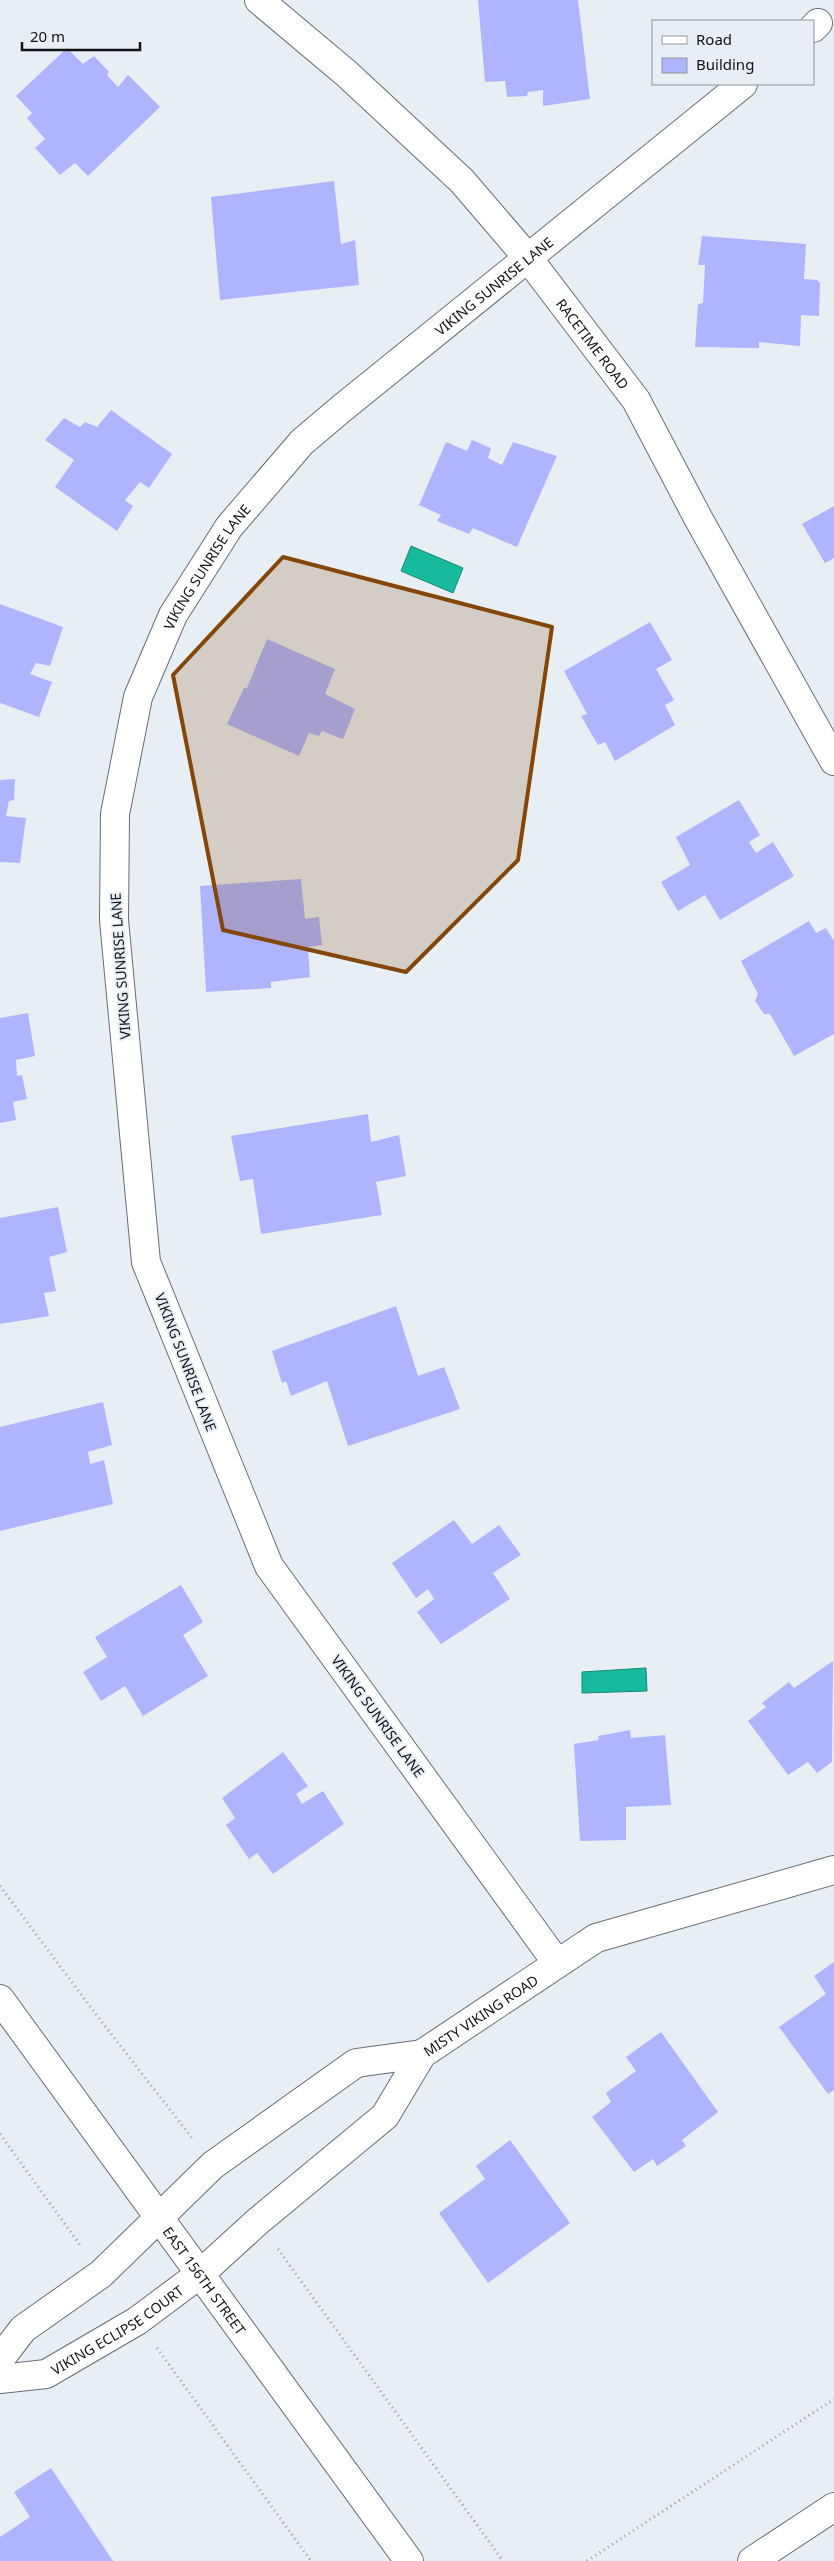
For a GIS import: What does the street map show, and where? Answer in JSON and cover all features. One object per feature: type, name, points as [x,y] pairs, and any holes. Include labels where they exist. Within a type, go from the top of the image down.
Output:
[{"type":"street","name":"RACETIME ROAD","points":[[259,0],[347,74],[462,181],[528,258],[636,400],[698,518],[834,761]]},
{"type":"street","name":"VIKING SUNRISE LANE","points":[[557,1963],[269,1566],[146,1262],[114,920],[117,805],[138,697],[173,615],[229,527],[302,442],[742,85]]},
{"type":"street","name":"MISTY VIKING ROAD","points":[[200,2274],[257,2222],[385,2116],[422,2054],[596,1938],[834,1870]]},
{"type":"street","name":"EAST 156TH STREET","points":[[0,1999],[409,2561]]},
{"type":"street","points":[[0,2359],[23,2329],[101,2274],[213,2165],[356,2063],[422,2054]]},
{"type":"street","name":"VIKING ECLIPSE COURT","points":[[0,2379],[46,2374],[137,2321],[200,2274]]},
{"type":"street","points":[[752,2561],[834,2508]]},
{"type":"path","points":[[587,2561],[834,2399]]},
{"type":"highlighted area","points":[[283,557],[552,627],[518,860],[406,972],[223,930],[173,675]]},
{"type":"shaded area","points":[[411,546],[463,568],[453,593],[401,571]]},
{"type":"shaded area","points":[[646,1668],[647,1691],[582,1693],[582,1672]]},
{"type":"building","points":[[478,0],[578,0],[590,99],[543,106],[543,90],[528,92],[527,96],[507,97],[505,81],[485,82]]},
{"type":"building","points":[[67,48],[83,64],[94,56],[109,72],[107,75],[118,87],[128,75],[160,107],[88,176],[75,163],[60,175],[35,148],[45,139],[27,118],[32,113],[16,96]]},
{"type":"building","points":[[334,181],[341,244],[355,240],[359,285],[220,300],[211,197]]},
{"type":"building","points":[[702,236],[806,244],[804,279],[817,280],[820,283],[819,316],[801,315],[800,346],[759,342],[759,348],[695,347],[698,304],[703,303],[705,265],[698,265]]},
{"type":"building","points":[[111,410],[172,454],[149,488],[140,482],[125,500],[133,506],[117,531],[55,487],[74,460],[45,440],[64,418],[80,427],[85,422],[97,427]]},
{"type":"building","points":[[472,440],[491,448],[488,458],[502,465],[513,442],[557,456],[517,547],[473,528],[469,534],[437,521],[441,515],[419,505],[446,442],[467,451]]},
{"type":"building","points":[[834,506],[834,558],[825,563],[802,524]]},
{"type":"building","points":[[0,604],[63,627],[50,666],[36,663],[30,674],[52,682],[39,717],[0,703]]},
{"type":"building","points":[[650,622],[672,660],[656,669],[674,700],[665,705],[675,725],[615,761],[605,742],[598,745],[581,716],[587,714],[564,671]]},
{"type":"building","points":[[267,639],[335,669],[325,694],[355,709],[343,739],[322,731],[319,736],[309,733],[299,756],[227,724],[244,688],[247,688]]},
{"type":"building","points":[[15,779],[14,800],[9,801],[6,816],[26,818],[20,863],[0,862],[0,780]]},
{"type":"building","points":[[739,800],[760,835],[749,842],[756,853],[773,842],[794,876],[720,920],[705,895],[678,911],[661,882],[690,865],[676,837]]},
{"type":"building","points":[[301,879],[305,919],[319,917],[322,945],[308,947],[310,977],[271,982],[271,988],[206,992],[200,886]]},
{"type":"building","points":[[809,921],[816,933],[826,928],[834,941],[834,1034],[794,1056],[770,1014],[764,1014],[755,1001],[758,994],[741,961]]},
{"type":"building","points":[[28,1013],[35,1056],[16,1060],[17,1076],[22,1075],[27,1099],[13,1102],[16,1120],[0,1123],[0,1018]]},
{"type":"building","points":[[368,1114],[371,1142],[399,1135],[406,1176],[376,1182],[382,1215],[261,1234],[253,1179],[240,1181],[231,1136]]},
{"type":"building","points":[[58,1207],[67,1252],[49,1257],[56,1291],[44,1293],[49,1316],[0,1324],[0,1218]]},
{"type":"building","points":[[396,1306],[418,1376],[444,1367],[460,1409],[348,1446],[327,1381],[291,1396],[286,1381],[282,1383],[272,1351]]},
{"type":"building","points":[[103,1402],[112,1445],[88,1452],[90,1464],[104,1460],[113,1504],[0,1531],[0,1427]]},
{"type":"building","points":[[454,1520],[472,1544],[499,1525],[521,1555],[493,1573],[510,1599],[441,1644],[417,1612],[434,1599],[428,1589],[416,1598],[392,1563]]},
{"type":"building","points":[[181,1585],[203,1622],[183,1635],[208,1676],[143,1716],[125,1686],[101,1701],[83,1672],[107,1657],[95,1637]]},
{"type":"building","points":[[833,1661],[832,1762],[817,1773],[808,1762],[788,1775],[748,1721],[766,1707],[762,1703],[789,1682],[794,1688]]},
{"type":"building","points":[[630,1730],[631,1738],[665,1735],[671,1805],[626,1807],[626,1840],[580,1841],[574,1744],[599,1740],[598,1736]]},
{"type":"building","points":[[283,1752],[308,1786],[296,1794],[302,1804],[323,1791],[344,1824],[273,1874],[257,1853],[249,1859],[226,1825],[235,1818],[222,1798]]},
{"type":"building","points":[[834,1962],[834,2090],[828,2094],[779,2027],[826,1994],[814,1976]]},
{"type":"building","points":[[661,2032],[718,2112],[682,2140],[686,2146],[657,2166],[653,2159],[634,2172],[592,2117],[611,2102],[606,2093],[636,2071],[626,2057]]},
{"type":"building","points":[[510,2140],[570,2223],[488,2283],[439,2213],[485,2179],[476,2166]]},
{"type":"building","points":[[51,2468],[113,2561],[0,2561],[0,2537],[30,2517],[14,2492]]}]
